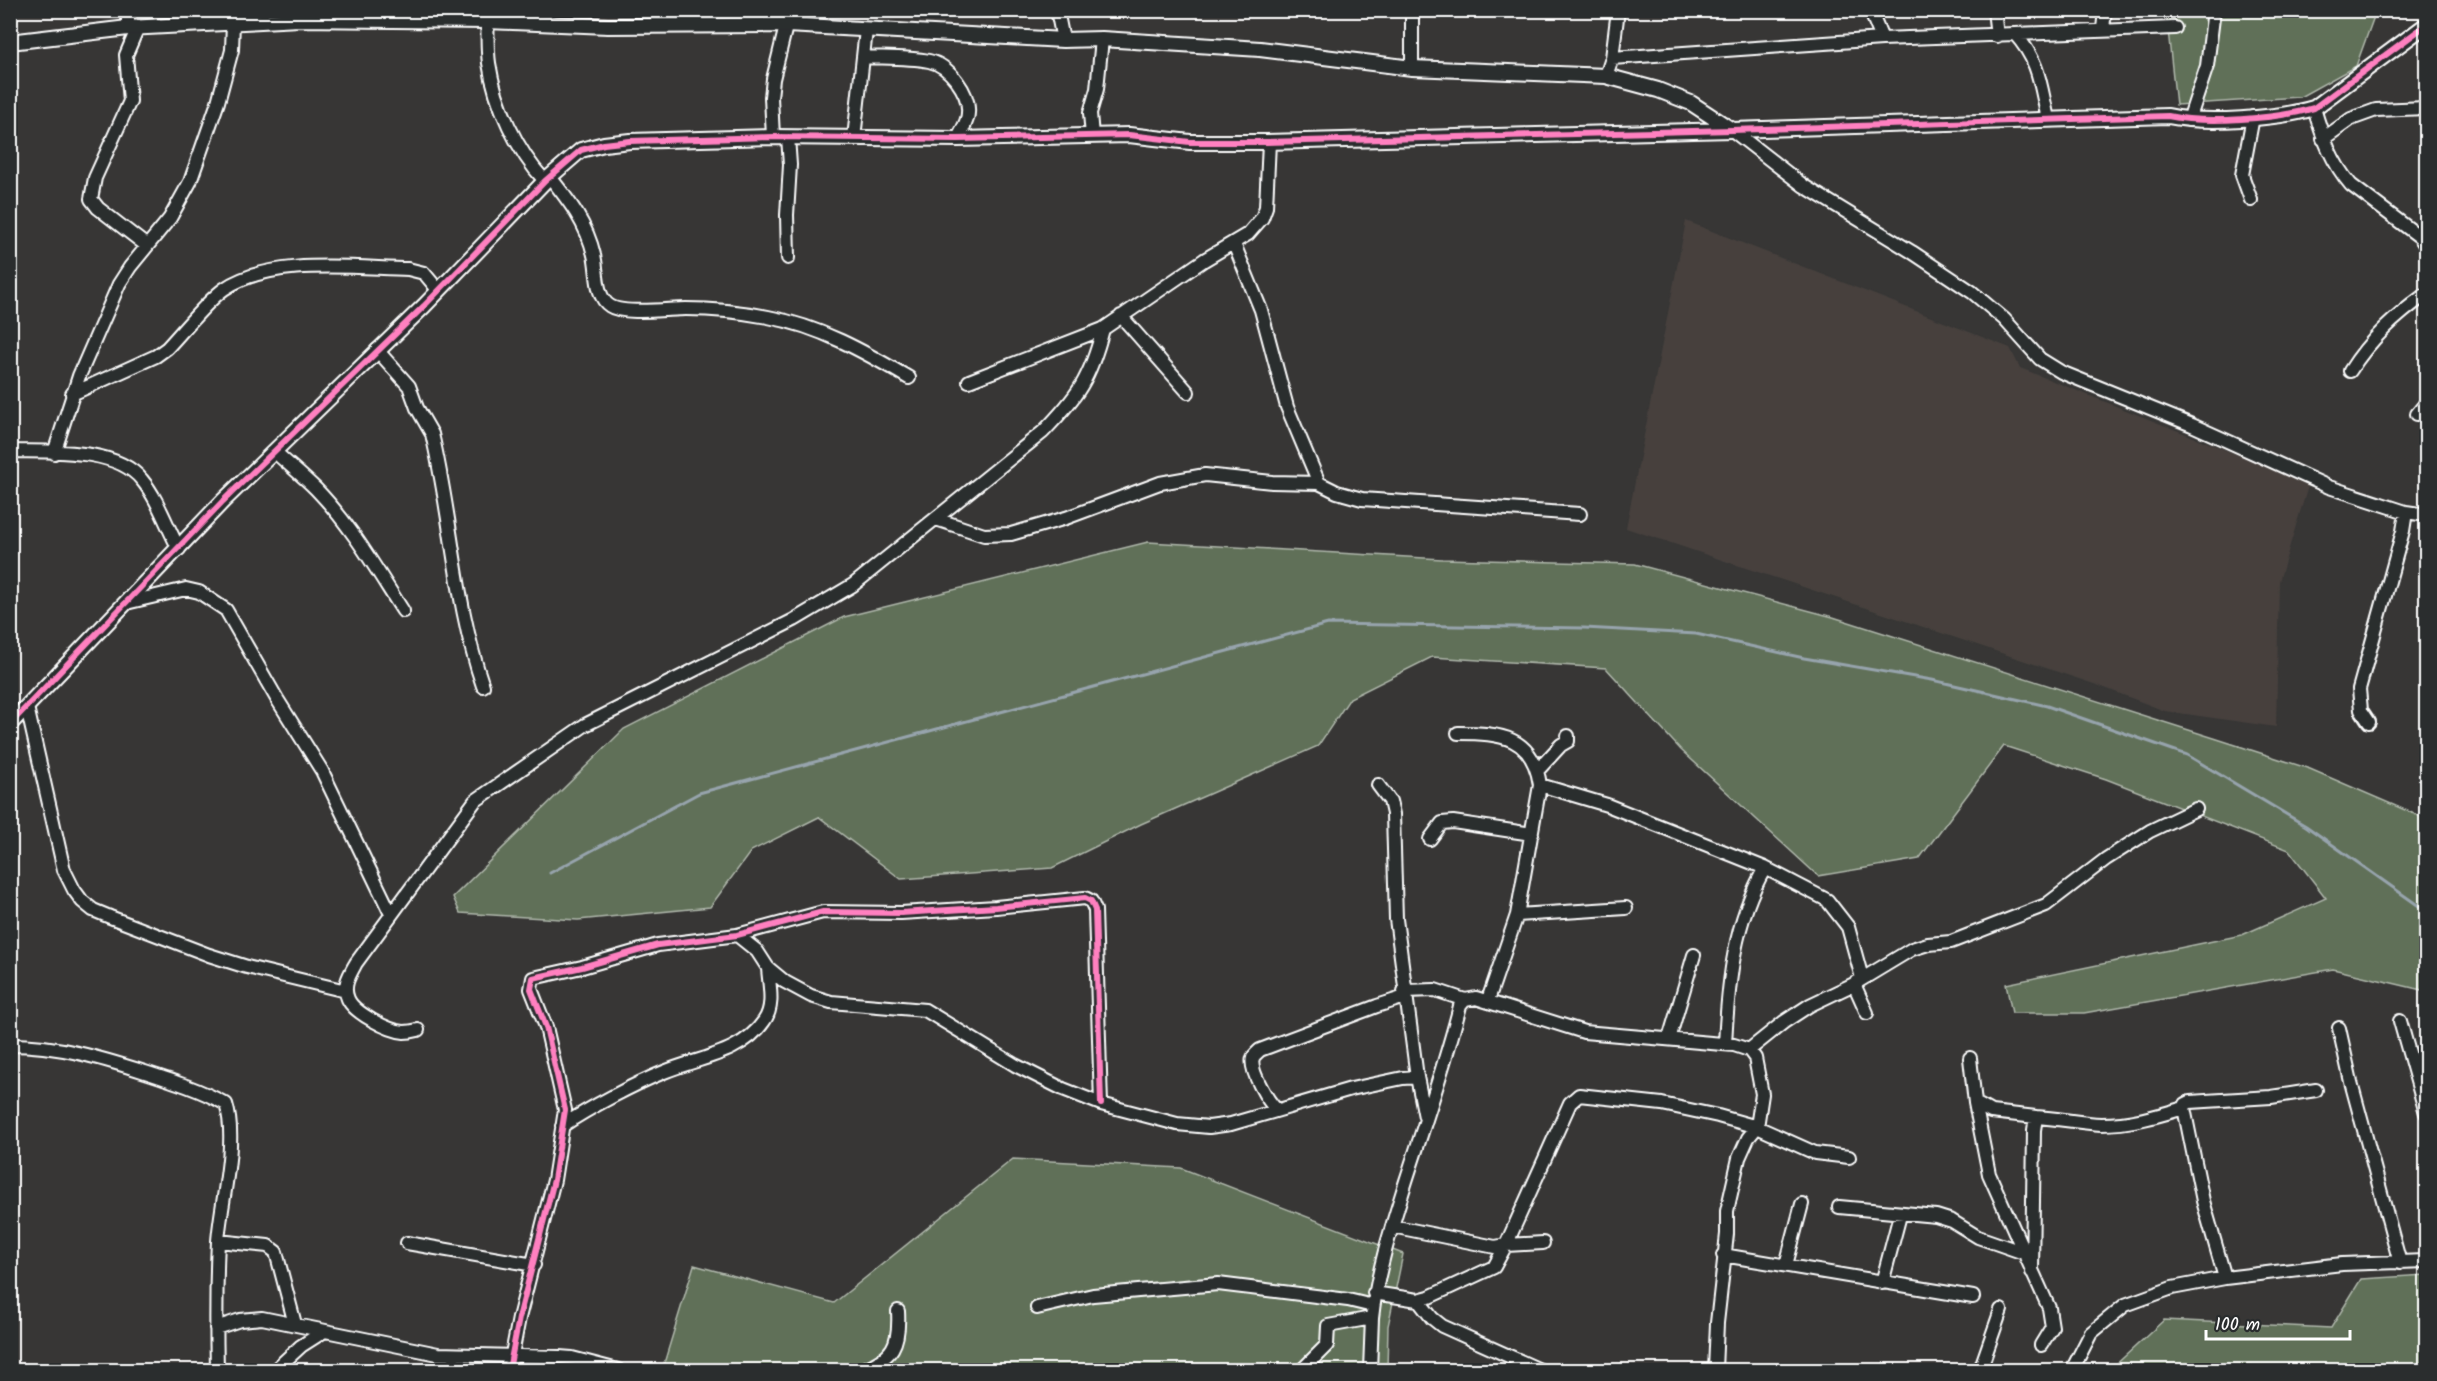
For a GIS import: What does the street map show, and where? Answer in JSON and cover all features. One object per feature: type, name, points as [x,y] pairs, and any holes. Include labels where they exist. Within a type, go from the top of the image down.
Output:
[{"type":"street","points":[[128,10],[133,27],[126,55],[130,101],[94,178],[91,199],[98,208],[147,246]]},
{"type":"street","points":[[773,137],[771,98],[773,79],[790,10]]},
{"type":"street","points":[[1057,10],[1063,40]]},
{"type":"street","points":[[1412,10],[1412,68]]},
{"type":"street","points":[[1606,76],[1612,58],[1618,10]]},
{"type":"street","points":[[1870,10],[1882,39]]},
{"type":"street","points":[[1994,10],[1997,36]]},
{"type":"street","points":[[2103,29],[2105,10]]},
{"type":"street","points":[[2188,120],[2207,66],[2214,10]]},
{"type":"street","points":[[10,42],[133,27],[233,22],[250,16],[608,26],[787,25],[1063,40],[1102,39],[1282,52],[1412,68],[1606,76],[1658,90],[1691,103],[1732,130],[1804,186],[1912,252],[1972,292],[2004,319],[2040,359],[2061,372],[2192,425],[2329,487],[2406,512],[2427,515]]},
{"type":"street","points":[[487,21],[489,63],[495,88],[522,149],[573,206],[583,223],[594,255],[602,298],[610,306],[628,310],[689,309],[766,316],[789,321],[863,351],[909,378]]},
{"type":"street","points":[[54,453],[72,394],[119,284],[170,218],[190,182],[218,102],[232,50],[233,22]]},
{"type":"street","points":[[10,724],[223,501],[439,291],[547,179],[581,150],[630,141],[773,137],[958,139],[1129,135],[1190,142],[1269,142],[2048,119],[2168,116],[2188,120],[2253,117],[2298,113],[2314,108],[2427,25]]},
{"type":"street","points":[[1612,58],[1882,39],[2175,28]]},
{"type":"street","points":[[854,138],[866,30]]},
{"type":"street","points":[[2015,34],[2029,50],[2035,62],[2048,119]]},
{"type":"street","points":[[1092,136],[1090,118],[1102,39]]},
{"type":"street","points":[[864,57],[932,61],[945,70],[957,82],[968,106],[969,116],[958,139]]},
{"type":"street","points":[[2314,108],[2323,138],[2343,176],[2351,185],[2420,237],[2427,246]]},
{"type":"street","points":[[2323,138],[2350,118],[2376,110],[2427,108]]},
{"type":"street","points":[[1973,122],[1982,127],[2162,121],[2168,116]]},
{"type":"street","points":[[2251,200],[2242,175],[2253,117]]},
{"type":"street","points":[[788,137],[790,165],[787,215],[788,258]]},
{"type":"street","points":[[969,381],[1103,329],[1204,260],[1234,244],[1256,227],[1266,207],[1269,142]]},
{"type":"street","points":[[1234,244],[1261,310],[1287,407],[1319,483]]},
{"type":"street","points":[[72,394],[156,356],[167,348],[223,290],[254,274],[303,268],[408,269],[424,273],[439,291]]},
{"type":"street","points":[[2350,371],[2364,348],[2398,313],[2427,294]]},
{"type":"street","points":[[1121,316],[1188,392]]},
{"type":"street","points":[[418,1030],[405,1032],[392,1030],[354,1008],[346,991],[347,979],[391,914],[475,801],[585,725],[794,620],[853,585],[1043,432],[1066,408],[1083,385],[1095,362],[1103,329]]},
{"type":"street","points":[[377,350],[409,386],[417,408],[432,434],[464,619],[472,654],[483,686]]},
{"type":"street","points":[[2417,414],[2427,403]]},
{"type":"street","points":[[10,451],[100,457],[119,462],[143,480],[179,549]]},
{"type":"street","points":[[274,451],[315,488],[338,514],[404,611]]},
{"type":"street","points":[[936,519],[968,531],[996,536],[1011,534],[1066,518],[1160,483],[1205,475],[1272,482],[1319,483],[1337,492],[1362,499],[1580,514]]},
{"type":"street","points":[[2369,722],[2358,700],[2406,512]]},
{"type":"street","points":[[126,603],[186,589],[199,592],[226,610],[322,771],[391,914]]},
{"type":"street","points":[[27,707],[64,870],[82,901],[93,910],[209,955],[247,967],[346,991]]},
{"type":"street","points":[[1458,733],[1496,735],[1513,739],[1532,756],[1538,770],[1540,785],[1517,915],[1488,1000]]},
{"type":"street","points":[[1538,770],[1561,745],[1568,741],[1568,736]]},
{"type":"street","points":[[1378,785],[1390,801],[1393,813],[1396,919],[1417,1077],[1426,1119]]},
{"type":"street","points":[[1540,785],[1607,806],[1766,868],[1827,900],[1848,927],[1858,981],[1867,1013]]},
{"type":"street","points":[[1749,1050],[1810,1005],[1858,981],[1912,949],[1928,944],[1951,942],[2046,906],[2106,859],[2150,831],[2196,809]]},
{"type":"street","points":[[1430,839],[1442,823],[1453,822],[1532,834]]},
{"type":"street","points":[[1725,1044],[1728,987],[1737,940],[1755,885],[1766,868]]},
{"type":"street","points":[[509,1371],[519,1318],[554,1180],[565,1110],[546,1027],[531,989],[533,978],[582,967],[658,945],[737,934],[823,912],[901,913],[1085,898],[1092,902],[1095,910],[1101,1104]]},
{"type":"street","points":[[1517,915],[1626,908]]},
{"type":"street","points":[[737,934],[757,951],[768,968],[785,982],[811,996],[831,1002],[925,1010],[1015,1065],[1063,1089],[1101,1104],[1176,1124],[1209,1127],[1231,1124],[1351,1089],[1417,1077]]},
{"type":"street","points":[[1669,1039],[1694,955]]},
{"type":"street","points":[[562,1126],[663,1072],[729,1049],[744,1041],[765,1021],[770,1008],[768,968]]},
{"type":"street","points":[[1277,1110],[1262,1093],[1253,1061],[1260,1050],[1405,994],[1435,990],[1465,1000],[1476,998],[1488,1000],[1584,1032],[1725,1044],[1749,1050],[1755,1058],[1761,1080],[1761,1111],[1757,1127],[1748,1138],[1739,1158],[1727,1211],[1715,1371]]},
{"type":"street","points":[[1370,1371],[1373,1306],[1392,1226],[1461,1006],[1465,1000]]},
{"type":"street","points":[[2400,1021],[2427,1113]]},
{"type":"street","points":[[2339,1028],[2351,1082],[2400,1263]]},
{"type":"street","points":[[10,1045],[65,1049],[107,1060],[197,1089],[226,1104],[230,1116],[230,1136],[218,1241],[217,1371]]},
{"type":"street","points":[[1970,1058],[1984,1159],[2049,1308],[2052,1327],[2041,1345]]},
{"type":"street","points":[[1975,1103],[1983,1109],[2001,1114],[2101,1124],[2145,1120],[2184,1108],[2190,1102],[2252,1099],[2316,1090]]},
{"type":"street","points":[[1302,1371],[1327,1345],[1328,1326],[1373,1306],[1429,1297],[1494,1268],[1570,1103],[1579,1095],[1662,1104],[1757,1127],[1815,1153],[1849,1158]]},
{"type":"street","points":[[2184,1108],[2203,1202],[2225,1278]]},
{"type":"street","points":[[2032,1272],[2036,1117]]},
{"type":"street","points":[[1786,1265],[1802,1204]]},
{"type":"street","points":[[1839,1207],[1900,1215],[1936,1216],[1952,1221],[1978,1237],[2024,1253]]},
{"type":"street","points":[[1882,1283],[1900,1215]]},
{"type":"street","points":[[1392,1226],[1495,1247],[1543,1243]]},
{"type":"street","points":[[218,1241],[268,1246],[276,1252],[295,1324]]},
{"type":"street","points":[[407,1243],[534,1265]]},
{"type":"street","points":[[1723,1255],[1973,1297]]},
{"type":"street","points":[[2072,1371],[2091,1332],[2126,1305],[2172,1288],[2225,1278],[2343,1264],[2427,1260]]},
{"type":"street","points":[[1036,1308],[1093,1295],[1218,1284],[1348,1300],[1373,1306]]},
{"type":"street","points":[[1418,1299],[1432,1318],[1442,1326],[1540,1371]]},
{"type":"street","points":[[1980,1371],[2001,1310]]},
{"type":"street","points":[[862,1371],[887,1356],[894,1348],[899,1329],[898,1311]]},
{"type":"street","points":[[216,1328],[251,1318],[295,1324],[323,1332],[438,1354],[481,1357],[512,1354],[572,1358],[618,1371]]},
{"type":"street","points":[[275,1371],[301,1346],[323,1332]]},
{"type":"shaded area","points":[[1686,221],[2010,348],[2020,368],[2309,483],[2279,581],[2276,727],[2165,711],[2097,685],[1626,528]]},
{"type":"green space","points":[[2166,11],[2376,11],[2356,66],[2300,97],[2176,105]]},
{"type":"green space","points":[[1148,542],[1442,559],[1635,564],[1833,617],[2310,769],[2426,819],[2426,991],[2333,969],[2084,1013],[2012,1013],[2006,984],[2242,935],[2326,898],[2289,850],[2106,779],[2004,746],[1919,859],[1818,876],[1681,750],[1606,668],[1432,657],[1350,698],[1318,746],[1141,824],[1052,868],[901,879],[819,817],[751,851],[710,907],[578,920],[460,913],[453,897],[624,729],[844,617]]},
{"type":"green space","points":[[1013,1159],[1181,1168],[1403,1254],[1388,1326],[1387,1370],[662,1370],[694,1265],[834,1303]]},
{"type":"green space","points":[[2426,1275],[2426,1370],[2331,1370],[2317,1366],[2203,1366],[2199,1370],[2110,1370],[2164,1320],[2331,1328],[2361,1279]]},
{"type":"waterway","points":[[550,873],[699,793],[1328,624],[1584,628],[1696,634],[1804,658],[1932,680],[2047,706],[2187,755],[2306,826],[2426,911]]},
{"type":"cycle path","points":[[10,724],[223,501],[424,306],[545,181],[581,150],[630,141],[773,137],[958,139],[1129,135],[1190,142],[1266,142],[2168,116],[2201,120],[2241,119],[2281,115],[2314,108],[2426,25]]},
{"type":"cycle path","points":[[509,1370],[519,1318],[554,1180],[565,1110],[546,1027],[531,989],[533,978],[582,967],[658,945],[737,935],[823,912],[901,913],[1085,898],[1091,901],[1095,910],[1101,1104]]}]
